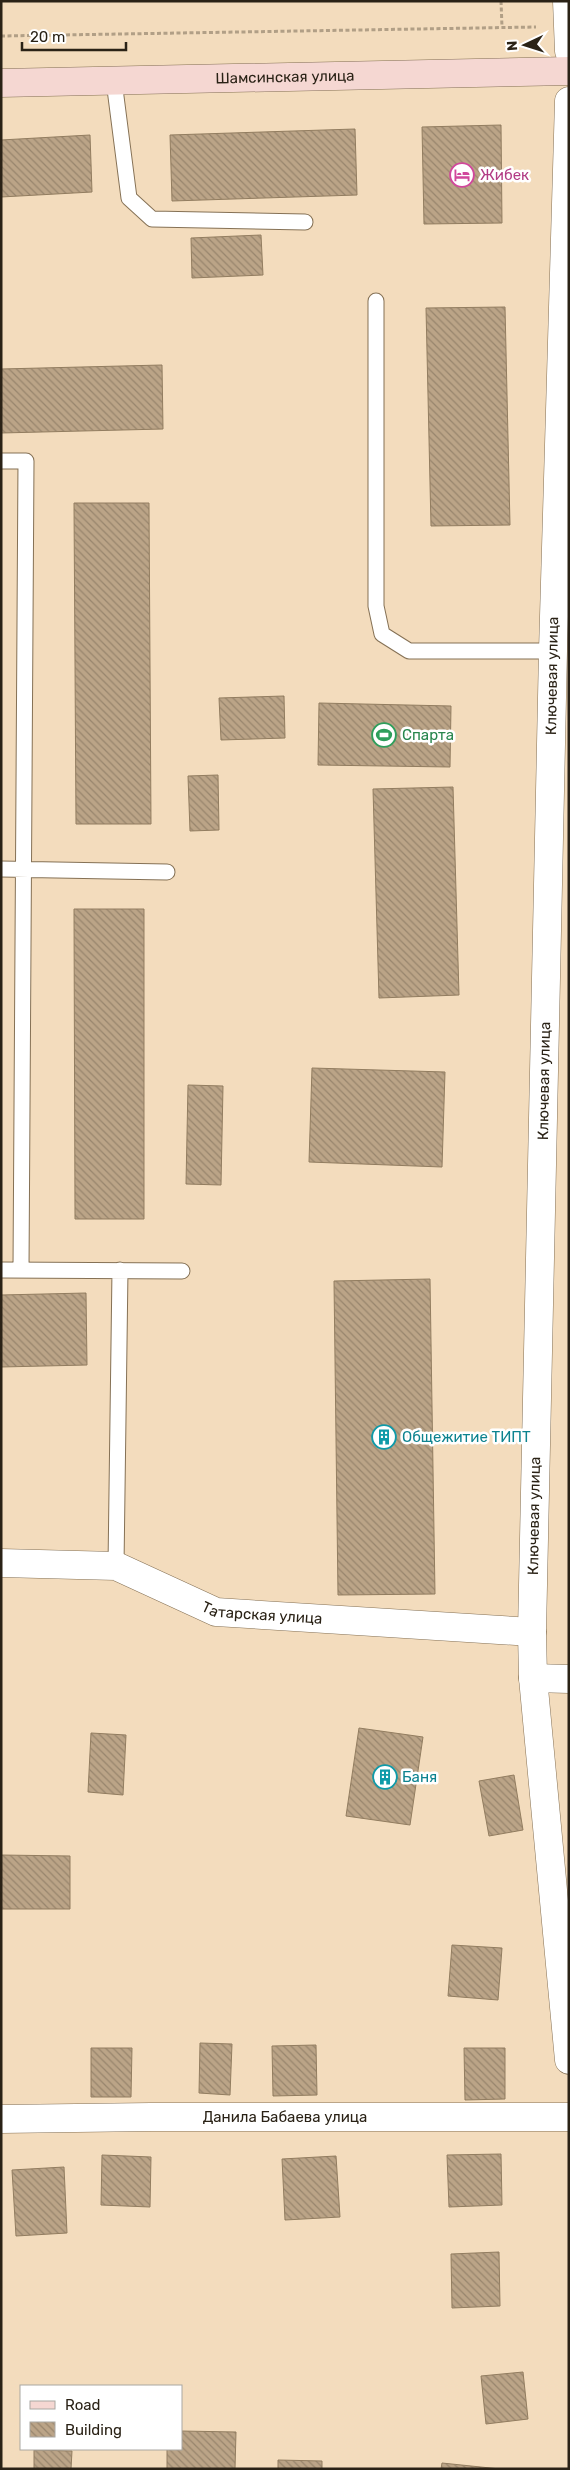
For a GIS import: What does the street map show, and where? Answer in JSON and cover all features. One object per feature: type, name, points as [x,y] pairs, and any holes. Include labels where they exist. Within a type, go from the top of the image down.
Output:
[{"type":"main road","name":"Шамсинская улица","points":[[1,83],[569,71]]},
{"type":"street","points":[[567,1],[569,51]]},
{"type":"street","name":"Ключевая улица","points":[[569,101],[553,651],[532,1632],[533,1678],[569,2060]]},
{"type":"street","name":"Татарская улица","points":[[1,1563],[116,1566],[216,1612],[532,1632]]},
{"type":"street","points":[[533,1678],[569,1679]]},
{"type":"street","name":"Данила Бабаева улица","points":[[1,2119],[569,2117]]},
{"type":"lane","points":[[114,81],[129,198],[152,219],[305,222]]},
{"type":"lane","points":[[376,301],[376,606],[382,634],[409,651],[553,651]]},
{"type":"lane","points":[[1,461],[26,461],[21,1270]]},
{"type":"lane","points":[[1,869],[166,872]]},
{"type":"lane","points":[[1,1270],[182,1271]]},
{"type":"lane","points":[[116,1566],[120,1270]]},
{"type":"path","points":[[502,1],[502,28]]},
{"type":"path","points":[[1,36],[544,27]]},
{"type":"building","name":"Жибек","points":[[501,125],[502,223],[424,224],[422,127]]},
{"type":"building","points":[[355,129],[357,195],[172,201],[170,135]]},
{"type":"building","points":[[90,135],[92,192],[1,197],[1,140]]},
{"type":"building","points":[[261,235],[263,275],[192,278],[191,238]]},
{"type":"building","points":[[505,307],[510,525],[431,526],[426,308]]},
{"type":"building","points":[[162,365],[163,429],[1,433],[1,369]]},
{"type":"building","points":[[74,503],[149,503],[151,824],[76,824]]},
{"type":"building","points":[[284,696],[285,738],[221,740],[219,698]]},
{"type":"building","name":"Спарта","points":[[319,703],[451,706],[450,767],[318,765]]},
{"type":"building","points":[[218,775],[219,830],[190,831],[188,776]]},
{"type":"building","points":[[453,787],[459,995],[379,998],[373,789]]},
{"type":"building","points":[[74,909],[144,909],[144,1219],[75,1219]]},
{"type":"building","points":[[312,1068],[445,1072],[442,1167],[309,1162]]},
{"type":"building","points":[[188,1085],[223,1086],[221,1185],[186,1184]]},
{"type":"building","name":"Общежитие ТИПТ","points":[[430,1279],[435,1594],[338,1595],[334,1281]]},
{"type":"building","points":[[86,1293],[87,1365],[1,1367],[1,1295]]},
{"type":"building","name":"Баня","points":[[359,1728],[423,1737],[410,1825],[346,1816]]},
{"type":"building","points":[[91,1733],[126,1735],[123,1795],[88,1792]]},
{"type":"building","points":[[514,1775],[523,1830],[489,1836],[479,1781]]},
{"type":"building","points":[[1,1855],[70,1856],[70,1909],[1,1909]]},
{"type":"building","points":[[452,1945],[502,1948],[498,2000],[448,1996]]},
{"type":"building","points":[[200,2043],[232,2044],[230,2095],[199,2093]]},
{"type":"building","points":[[316,2045],[317,2095],[273,2096],[272,2046]]},
{"type":"building","points":[[91,2048],[132,2048],[131,2097],[91,2097]]},
{"type":"building","points":[[464,2048],[505,2048],[505,2099],[465,2100]]},
{"type":"building","points":[[501,2154],[502,2205],[449,2207],[447,2155]]},
{"type":"building","points":[[102,2155],[151,2157],[150,2207],[101,2205]]},
{"type":"building","points":[[336,2156],[340,2217],[285,2220],[282,2159]]},
{"type":"building","points":[[64,2167],[67,2233],[16,2236],[12,2170]]},
{"type":"building","points":[[499,2252],[500,2306],[452,2308],[451,2254]]},
{"type":"building","points":[[523,2372],[528,2419],[486,2424],[481,2376]]},
{"type":"building","points":[[182,2431],[236,2432],[235,2469],[167,2469],[167,2450],[182,2450]]},
{"type":"building","points":[[34,2450],[72,2451],[71,2469],[34,2469]]},
{"type":"building","points":[[278,2460],[322,2461],[322,2469],[278,2469]]},
{"type":"building","points":[[442,2463],[500,2469],[441,2469]]},
{"type":"place","name":"Жибек","points":[[462,175]]},
{"type":"place","name":"Спарта","points":[[384,735]]},
{"type":"place","name":"Общежитие ТИПТ","points":[[384,1437]]},
{"type":"place","name":"Баня","points":[[385,1777]]}]
